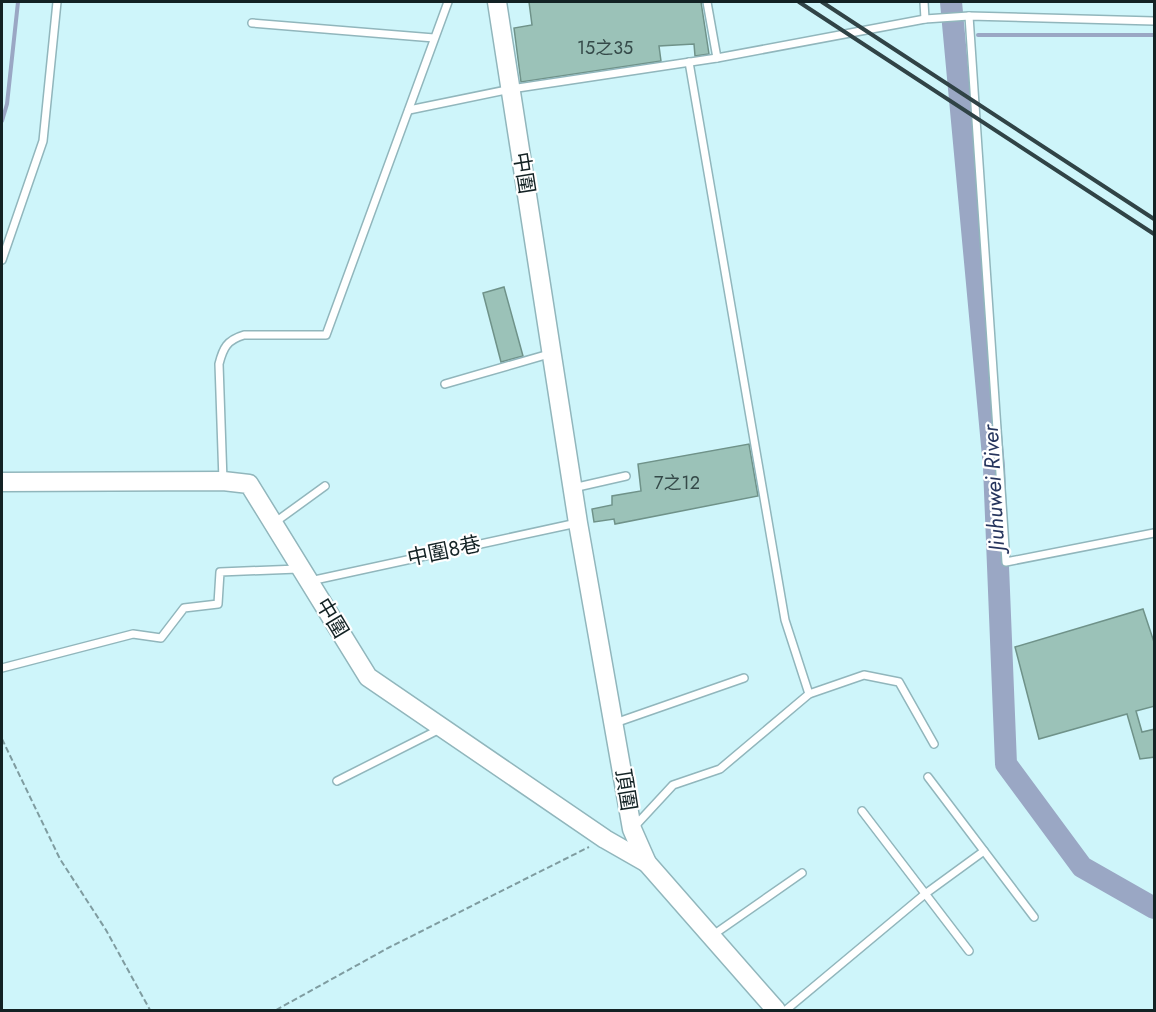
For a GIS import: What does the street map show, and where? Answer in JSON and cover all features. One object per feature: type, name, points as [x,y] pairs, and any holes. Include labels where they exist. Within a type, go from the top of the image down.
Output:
[{"type":"street","name":"中圍","points":[[497,2],[578,523]]},
{"type":"street","name":"中圍","points":[[2,482],[223,481],[249,484],[368,677],[605,839],[647,863]]},
{"type":"street","name":"頂圍","points":[[578,523],[632,829],[647,863],[776,1011]]},
{"type":"lane","points":[[2,260],[43,141],[57,2]]},
{"type":"lane","points":[[223,481],[219,364],[224,346],[234,338],[244,335],[326,335],[448,2]]},
{"type":"lane","points":[[707,2],[717,58]]},
{"type":"lane","points":[[924,2],[925,19]]},
{"type":"lane","points":[[409,110],[511,89],[717,58],[925,19],[966,16],[1155,21]]},
{"type":"lane","points":[[966,16],[1006,562],[1155,533]]},
{"type":"lane","points":[[252,23],[434,38]]},
{"type":"lane","points":[[689,62],[784,620],[809,694]]},
{"type":"lane","points":[[445,384],[552,353]]},
{"type":"lane","points":[[573,488],[626,476]]},
{"type":"lane","points":[[274,523],[325,486]]},
{"type":"lane","name":"中圍8巷","points":[[2,668],[133,634],[161,638],[184,608],[218,604],[220,572],[306,575],[578,523]]},
{"type":"lane","points":[[632,829],[673,785],[720,770],[809,694],[864,675],[899,682],[934,744]]},
{"type":"lane","points":[[615,723],[744,678]]},
{"type":"lane","points":[[337,781],[442,728]]},
{"type":"lane","points":[[928,777],[1034,917]]},
{"type":"lane","points":[[862,811],[969,951]]},
{"type":"lane","points":[[786,1011],[926,894],[984,851]]},
{"type":"lane","points":[[711,937],[802,873]]},
{"type":"path","points":[[2,739],[60,859],[106,930],[150,1011]]},
{"type":"path","points":[[276,1011],[388,948],[605,839]]},
{"type":"building","points":[[529,2],[701,2],[709,54],[695,56],[694,44],[659,46],[661,61],[521,82],[514,28],[532,25]]},
{"type":"building","points":[[504,287],[523,356],[501,362],[483,293]]},
{"type":"building","points":[[749,444],[758,496],[615,524],[614,519],[594,522],[592,509],[612,505],[612,496],[641,491],[638,464]]},
{"type":"building","points":[[1143,609],[1155,645],[1155,706],[1136,711],[1142,732],[1155,729],[1155,757],[1140,759],[1127,714],[1039,739],[1015,647]]},
{"type":"waterway","points":[[2,121],[7,104],[18,2]]},
{"type":"waterway","name":"Jiuhuwei River","points":[[951,2],[994,467],[1006,764],[1082,867],[1154,908]]},
{"type":"waterway","points":[[978,35],[1154,35]]},
{"type":"waterway","name":"Jiuhuwei River","points":[[953,38],[960,37]]},
{"type":"railway","points":[[799,2],[1154,234]]},
{"type":"railway","points":[[822,2],[1154,219]]}]
